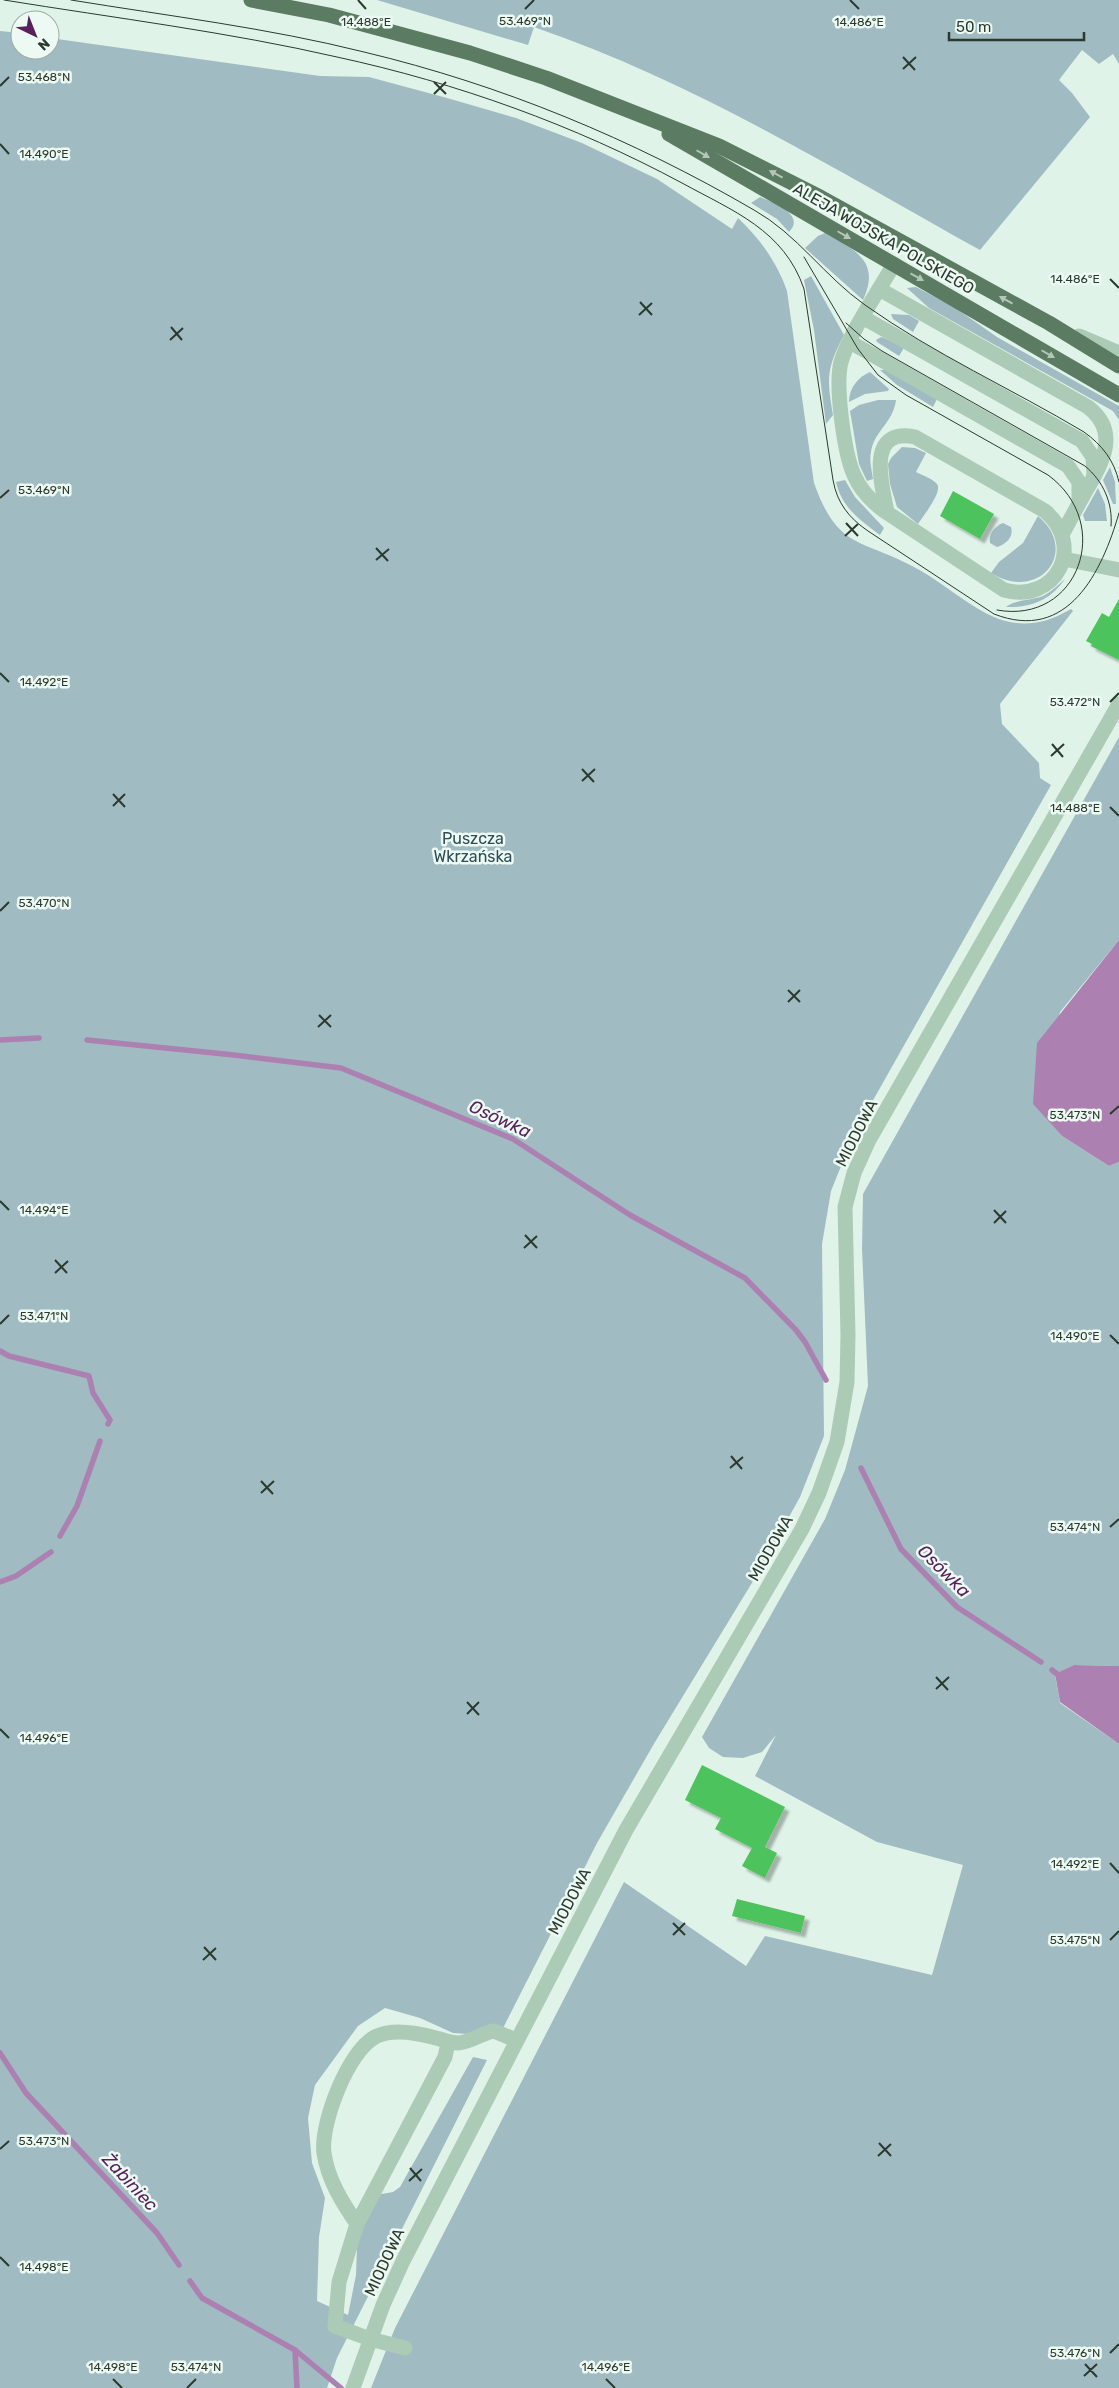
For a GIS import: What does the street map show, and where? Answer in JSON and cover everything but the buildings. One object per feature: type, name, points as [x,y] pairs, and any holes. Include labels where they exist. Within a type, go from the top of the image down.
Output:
[{"type":"main road","name":"ALEJA WOJSKA POLSKIEGO","points":[[251,0],[329,15],[461,51],[546,78],[719,146],[767,169],[1049,323],[1119,366]]},
{"type":"main road","name":"ALEJA WOJSKA POLSKIEGO","points":[[630,112],[1119,395]]},
{"type":"street","points":[[886,512],[880,455],[892,439],[909,436],[922,440],[1034,503],[1052,518],[1062,533],[1065,545],[1064,559],[1056,574],[1044,586],[1028,592],[1008,591],[995,586],[886,512],[872,501],[861,488],[849,461],[838,380],[842,360],[850,342],[894,264]]},
{"type":"street","points":[[879,290],[1094,411],[1104,424],[1108,444],[1105,457],[1062,533]]},
{"type":"street","points":[[864,318],[1082,441],[1091,451],[1094,460],[1095,470],[1091,482]]},
{"type":"street","points":[[1049,323],[1119,353]]},
{"type":"street","points":[[850,342],[1068,466],[1075,473],[1080,485],[1080,499],[1077,508]]},
{"type":"street","points":[[1064,559],[1119,570]]},
{"type":"street","name":"MIODOWA","points":[[354,2388],[370,2339],[403,2261],[516,2040],[626,1830],[812,1509],[837,1442],[846,1393],[848,1336],[844,1212],[857,1164],[1119,704]]},
{"type":"street","points":[[357,2224],[338,2196],[328,2171],[324,2150],[329,2118],[351,2062],[364,2044],[376,2036],[386,2033],[409,2032],[448,2043],[474,2040],[494,2031],[516,2040]]},
{"type":"street","points":[[405,2348],[370,2339],[335,2326],[339,2282],[357,2224],[445,2057],[448,2043]]},
{"type":"green space","points":[[377,0],[1119,0],[1119,64],[1113,54],[1099,64],[1082,50],[1059,80],[1072,93],[1090,117],[980,250],[817,158],[650,73],[534,27],[528,45]]},
{"type":"green space","name":"Puszcza Wkrzańska","points":[[0,31],[10,32],[10,60],[60,60],[60,39],[320,76],[369,77],[516,118],[582,143],[657,179],[732,229],[738,218],[767,251],[787,291],[814,483],[823,505],[832,520],[853,539],[914,567],[970,604],[1006,621],[1026,624],[1047,620],[1071,609],[1073,611],[1000,704],[1002,724],[1039,763],[1040,778],[1051,785],[854,1134],[831,1191],[822,1244],[824,1436],[800,1497],[758,1573],[655,1742],[597,1843],[499,2036],[453,2033],[420,2018],[385,2008],[358,2026],[315,2085],[308,2118],[312,2163],[325,2198],[319,2237],[317,2301],[348,2315],[356,2275],[357,2248],[363,2213],[376,2195],[393,2192],[400,2187],[473,2057],[487,2060],[337,2358],[327,2388],[0,2388]]},
{"type":"green space","points":[[760,197],[780,206],[791,215],[794,220],[789,232],[777,219],[751,203]]},
{"type":"green space","points":[[825,233],[855,251],[867,266],[869,275],[868,287],[863,300],[805,248],[818,236]]},
{"type":"green space","points":[[811,276],[844,335],[829,374],[833,415],[826,424],[814,330],[804,280]]},
{"type":"green space","points":[[916,287],[954,307],[997,337],[1119,406],[1119,420],[1113,411],[929,308],[907,288]]},
{"type":"green space","points":[[891,314],[909,315],[919,321],[913,332],[893,319]]},
{"type":"green space","points":[[881,337],[905,346],[899,356],[877,342],[876,340]]},
{"type":"green space","points":[[880,370],[888,370],[938,397],[933,407],[897,385]]},
{"type":"green space","points":[[870,372],[889,389],[888,391],[865,394],[849,402],[849,397],[855,384]]},
{"type":"green space","points":[[878,400],[896,400],[891,415],[873,445],[870,458],[873,479],[867,481],[859,464],[850,411],[859,405]]},
{"type":"green space","points":[[902,447],[915,448],[926,453],[916,472],[933,480],[938,488],[935,498],[918,524],[897,507],[890,484],[888,464]]},
{"type":"green space","points":[[1110,467],[1115,482],[1116,504],[1113,504],[1103,480]]},
{"type":"green space","points":[[845,480],[855,497],[884,528],[880,535],[847,506],[836,482]]},
{"type":"green space","points":[[1098,488],[1105,504],[1107,521],[1085,521],[1083,515]]},
{"type":"green space","points":[[1038,516],[1050,530],[1055,544],[1055,557],[1049,569],[1038,577],[1025,582],[1009,581],[991,573],[999,562],[1023,543]]},
{"type":"green space","points":[[1003,523],[1011,527],[1012,531],[1006,542],[997,547],[990,543],[990,536],[997,526]]},
{"type":"green space","points":[[1065,579],[1053,592],[1040,601],[1024,606],[1006,607],[1043,596]]},
{"type":"green space","points":[[1119,737],[1119,940],[1060,1012],[1033,1103],[1062,1136],[1109,1166],[1119,1162],[1119,1666],[1074,1665],[1055,1675],[1060,1703],[1119,1744],[1119,2388],[371,2388],[395,2328],[624,1882],[746,1966],[765,1936],[932,1975],[963,1865],[877,1842],[755,1776],[776,1735],[762,1752],[743,1758],[723,1757],[709,1748],[702,1737],[825,1519],[845,1470],[868,1386],[862,1249],[863,1194]]},
{"type":"shaded area","points":[[1119,940],[1119,1162],[1109,1166],[1062,1136],[1033,1104],[1037,1043]]},
{"type":"shaded area","points":[[1074,1665],[1119,1666],[1119,1744],[1060,1702],[1055,1674]]},
{"type":"waterway","name":"Osówka","points":[[0,1040],[39,1038]]},
{"type":"waterway","name":"Osówka","points":[[87,1040],[341,1068],[513,1139],[630,1215],[745,1278],[796,1330],[805,1342],[826,1380]]},
{"type":"waterway","points":[[0,1351],[9,1356],[89,1376],[93,1393],[110,1420],[108,1424]]},
{"type":"waterway","points":[[60,1536],[77,1506],[100,1441]]},
{"type":"waterway","name":"Osówka","points":[[861,1468],[901,1549],[957,1607],[1041,1662]]},
{"type":"waterway","points":[[0,1582],[16,1576],[51,1552]]},
{"type":"waterway","name":"Osówka","points":[[1052,1670],[1061,1677]]},
{"type":"waterway","name":"Żabiniec","points":[[0,2053],[26,2093],[157,2233],[179,2265]]},
{"type":"waterway","name":"Żabiniec","points":[[190,2281],[202,2298],[295,2350],[341,2388]]},
{"type":"waterway","name":"Żabiniec","points":[[295,2350],[297,2388]]},
{"type":"tram line","points":[[4,0],[255,40],[337,57],[426,80],[470,93],[557,124],[641,162],[738,213],[755,224],[784,251],[804,289],[833,480],[841,503],[855,521],[868,531],[994,614],[1020,620],[1042,619],[1062,610],[1078,596],[1091,579],[1103,558],[1119,513]]},
{"type":"tram line","points":[[71,0],[255,29],[415,65],[516,98],[565,117],[661,160],[708,184],[769,220],[784,231],[851,294],[891,323],[1084,432],[1106,454],[1114,467],[1119,482]]},
{"type":"tram line","points":[[804,257],[858,349],[878,375],[906,395],[1048,475],[1068,495],[1080,519],[1083,543],[1078,566],[1066,587],[1049,602],[1025,611],[997,610]]},
{"type":"tram line","points":[[846,323],[864,339],[882,351],[1085,466],[1097,478],[1106,493],[1110,509],[1111,526]]}]
